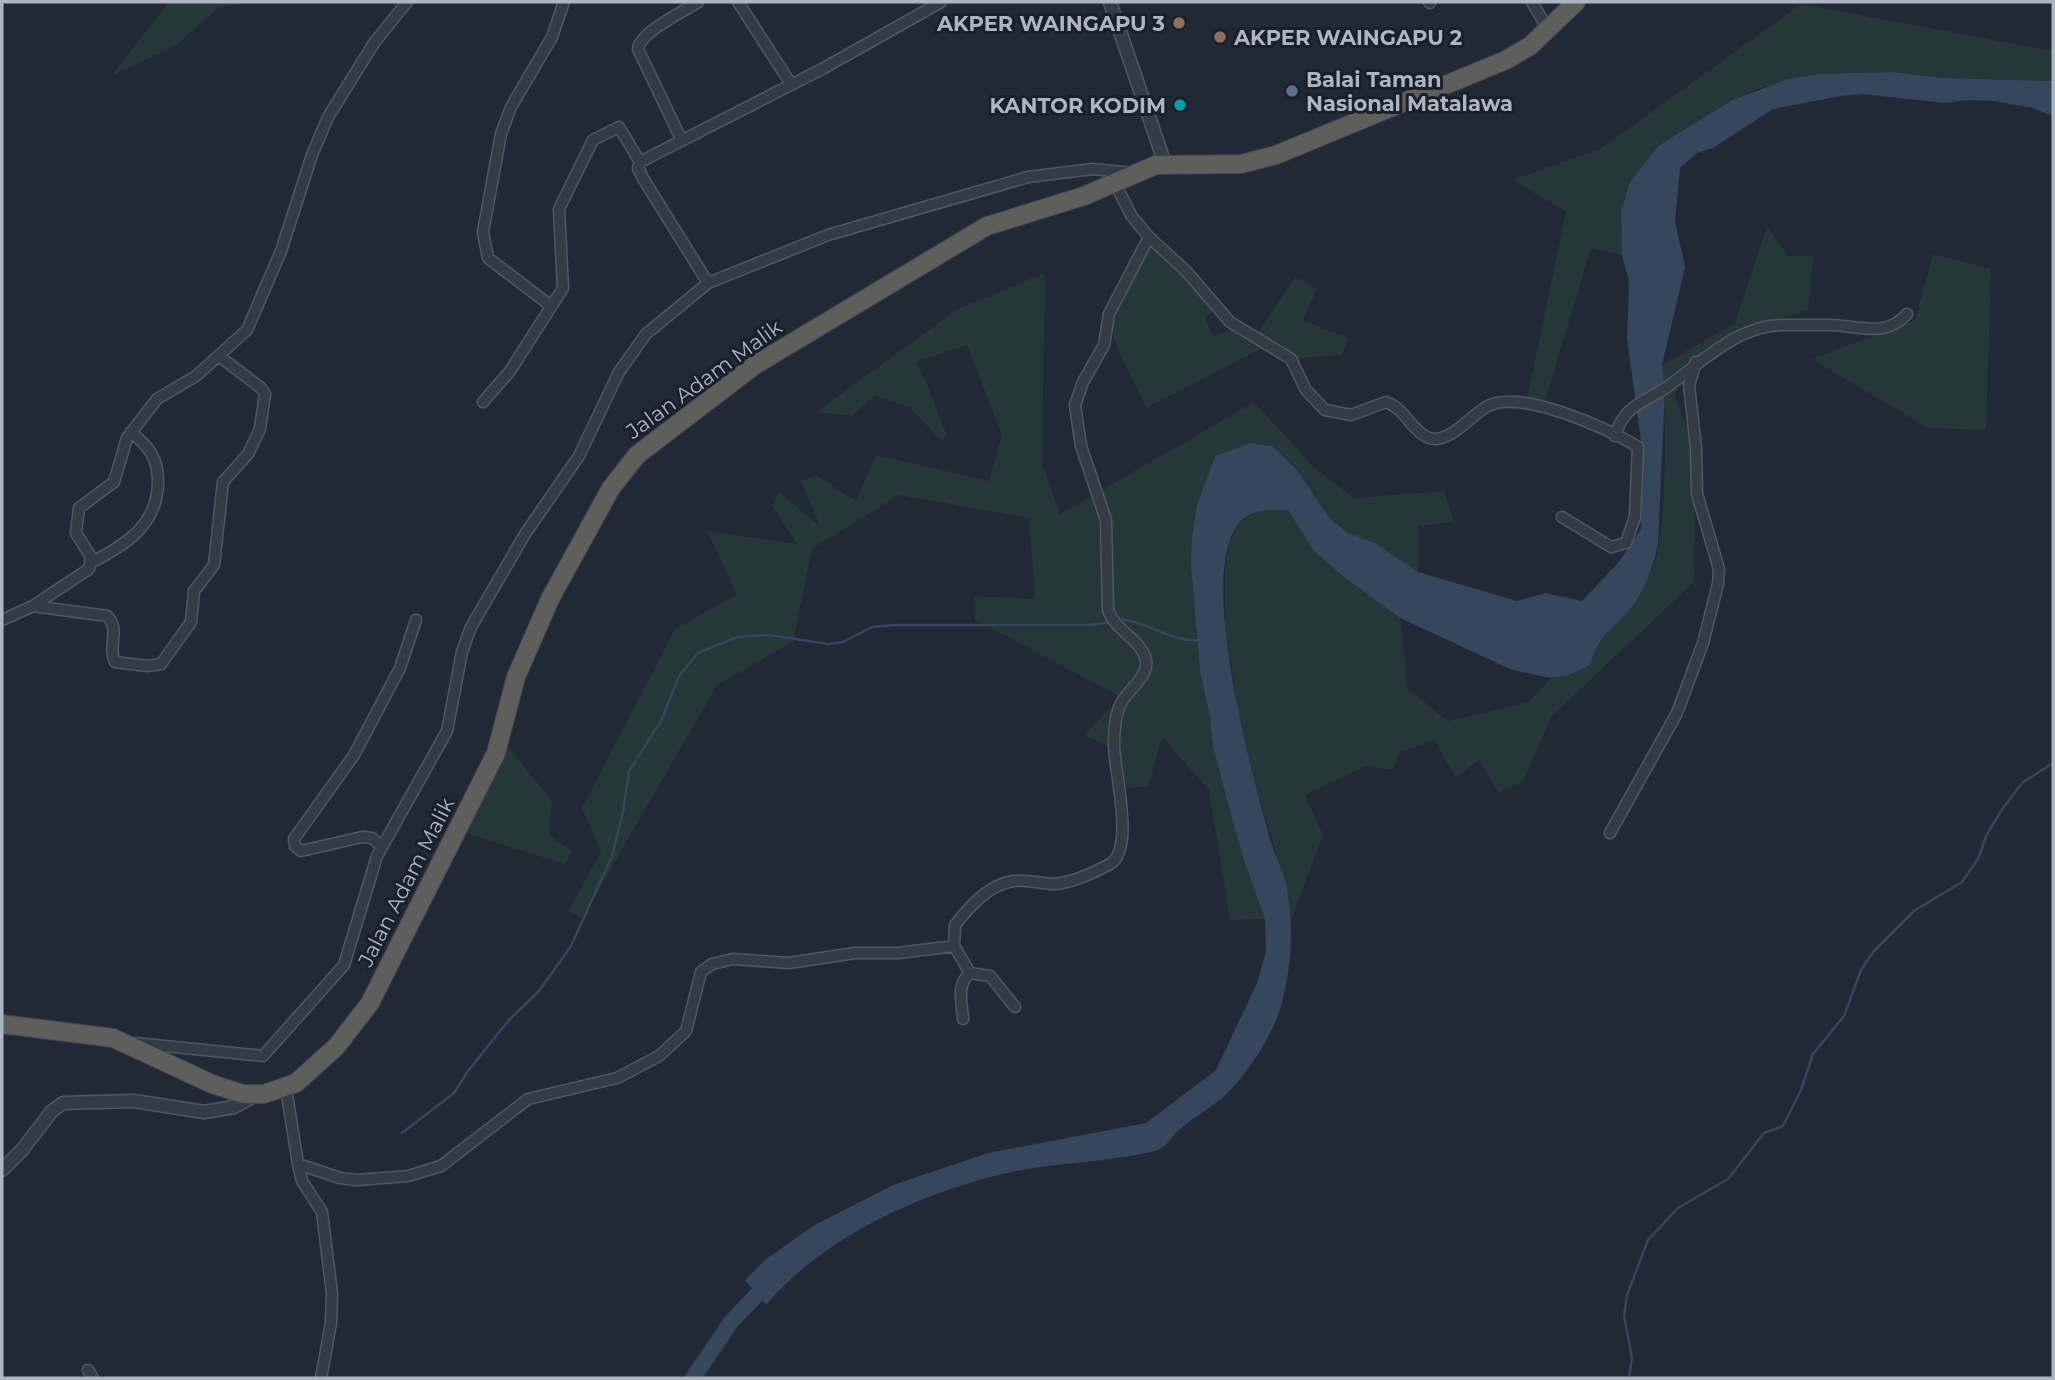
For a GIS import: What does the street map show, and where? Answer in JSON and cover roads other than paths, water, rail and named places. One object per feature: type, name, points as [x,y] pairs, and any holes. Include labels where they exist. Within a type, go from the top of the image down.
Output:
[{"type":"highway","name":"Jalan Adam Malik","points":[[2,1024],[90,1033],[124,1042],[212,1084],[256,1095],[286,1088],[336,1047],[370,1003],[496,753],[516,677],[550,598],[622,471],[694,409],[755,365],[951,245],[1002,219],[1059,205],[1165,164],[1241,164],[1276,155],[1495,65],[1530,46],[1576,2]]},
{"type":"street","points":[[92,562],[76,533],[76,516],[86,502],[114,482],[131,432],[159,397],[196,376],[247,330],[257,310],[328,117],[374,43],[407,2]]},
{"type":"street","points":[[551,306],[488,258],[483,236],[507,117],[552,37],[564,2]]},
{"type":"street","points":[[682,141],[638,44],[645,35],[698,2]]},
{"type":"street","points":[[738,2],[790,84]]},
{"type":"street","points":[[708,283],[644,180],[638,168],[640,162],[941,2]]},
{"type":"street","points":[[1110,2],[1165,164]]},
{"type":"street","points":[[1532,2],[1547,28]]},
{"type":"street","points":[[483,402],[510,371],[564,284],[559,209],[593,140],[619,127],[640,162]]},
{"type":"street","points":[[124,1042],[189,1046],[248,1057],[263,1056],[344,965],[381,846],[447,731],[462,652],[485,598],[579,456],[632,351],[670,312],[708,283],[828,235],[1009,181],[1093,169],[1136,173]]},
{"type":"street","points":[[1115,183],[1131,215],[1149,237],[1186,271],[1230,322],[1292,359],[1306,390],[1325,410],[1351,415],[1386,402],[1401,408],[1427,437],[1437,439],[1448,435],[1492,404],[1516,402],[1567,414],[1635,445],[1639,450],[1637,500],[1630,540],[1618,547],[1606,545],[1562,517]]},
{"type":"street","points":[[970,973],[954,946],[955,925],[973,904],[997,887],[1019,880],[1062,883],[1108,865],[1122,850],[1115,751],[1117,716],[1122,701],[1145,671],[1145,658],[1136,643],[1110,618],[1106,520],[1081,446],[1075,405],[1083,382],[1104,345],[1109,314],[1149,237]]},
{"type":"street","points":[[1615,436],[1628,409],[1665,388],[1696,362],[1728,342],[1780,325],[1832,325],[1873,330],[1896,323],[1908,314]]},
{"type":"street","points":[[33,606],[107,616],[114,625],[112,656],[116,662],[152,667],[166,661],[191,622],[194,591],[214,565],[223,482],[248,454],[261,429],[266,402],[261,388],[219,356]]},
{"type":"street","points":[[1610,833],[1677,713],[1703,643],[1718,584],[1719,569],[1700,508],[1697,485],[1689,385],[1696,362]]},
{"type":"street","points":[[2,620],[33,606],[89,569],[92,562],[136,533],[153,512],[158,491],[157,461],[149,448],[131,432]]},
{"type":"street","points":[[381,846],[372,838],[362,837],[302,851],[295,846],[294,839],[354,755],[400,668],[416,620]]},
{"type":"street","points":[[298,1164],[340,1178],[356,1180],[386,1179],[441,1166],[528,1099],[617,1078],[659,1056],[686,1031],[701,972],[722,960],[789,963],[855,953],[903,953],[954,946]]},
{"type":"street","points":[[970,973],[990,976],[1015,1007]]},
{"type":"street","points":[[963,1019],[960,989],[963,980],[970,973]]},
{"type":"street","points":[[286,1088],[294,1154],[302,1181],[322,1212],[332,1294],[331,1323],[321,1378]]},
{"type":"street","points":[[2,1170],[22,1150],[52,1111],[63,1103],[134,1101],[210,1112],[234,1107],[256,1095]]},
{"type":"water","points":[[1893,72],[1944,78],[2053,81],[2053,116],[2033,108],[1994,101],[1967,100],[1945,103],[1862,94],[1841,96],[1773,109],[1713,148],[1697,153],[1680,168],[1675,221],[1685,267],[1662,365],[1665,388],[1658,544],[1649,575],[1638,597],[1603,637],[1590,665],[1569,675],[1551,678],[1510,669],[1400,618],[1314,551],[1288,510],[1255,512],[1239,523],[1227,549],[1223,586],[1225,630],[1241,725],[1252,771],[1270,839],[1287,888],[1291,937],[1287,978],[1277,1018],[1257,1056],[1230,1091],[1183,1127],[1162,1148],[1123,1157],[1003,1174],[928,1197],[891,1214],[822,1254],[792,1278],[766,1305],[745,1280],[765,1260],[813,1226],[893,1185],[988,1153],[1146,1123],[1216,1070],[1257,983],[1266,952],[1265,919],[1243,858],[1213,748],[1210,717],[1200,671],[1191,566],[1192,538],[1197,505],[1215,456],[1250,443],[1272,446],[1297,470],[1329,518],[1348,533],[1375,543],[1418,572],[1517,601],[1545,593],[1582,601],[1618,563],[1641,529],[1643,456],[1627,339],[1629,281],[1622,255],[1621,211],[1630,182],[1658,146],[1732,100],[1789,79],[1819,74]]},
{"type":"waterway","points":[[1120,619],[1180,638],[1200,640]]},
{"type":"waterway","points":[[402,1133],[454,1093],[509,1020],[539,991],[571,946],[612,856],[623,812],[629,771],[661,721],[679,676],[698,653],[737,637],[769,635],[828,644],[843,642],[872,627],[894,625],[1092,625],[1109,622]]},
{"type":"waterway","points":[[1629,1378],[1632,1358],[1624,1316],[1627,1295],[1648,1240],[1678,1208],[1728,1179],[1764,1133],[1783,1126],[1801,1090],[1813,1054],[1844,1016],[1861,970],[1873,952],[1914,911],[1962,882],[1979,857],[1986,836],[2001,811],[2022,783],[2053,763]]},
{"type":"waterway","points":[[693,1378],[731,1322],[772,1279]]},
{"type":"place","name":"AKPER WAINGAPU 3","points":[[1179,23]]},
{"type":"place","name":"AKPER WAINGAPU 2","points":[[1220,37]]},
{"type":"place","name":"Balai Taman Nasional Matalawa","points":[[1292,91]]},
{"type":"place","name":"KANTOR KODIM","points":[[1180,105]]}]
